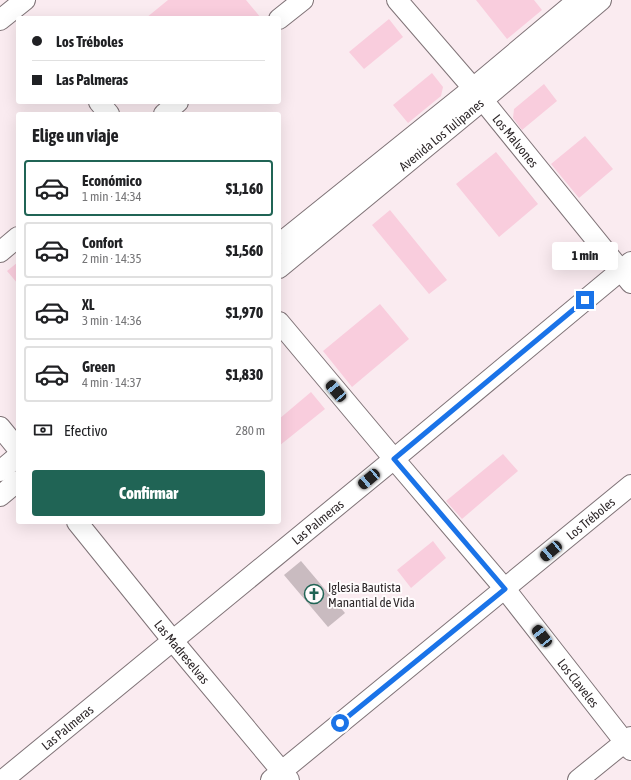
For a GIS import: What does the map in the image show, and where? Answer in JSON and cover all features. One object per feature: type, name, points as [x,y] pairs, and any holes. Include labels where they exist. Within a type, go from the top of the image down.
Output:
[{"type":"street","points":[[281,17],[303,0]]},
{"type":"street","name":"Los Malvones","points":[[397,0],[628,272]]},
{"type":"street","name":"Avenida Los Tulipanes","points":[[281,266],[478,94],[578,0]]},
{"type":"street","name":"Avenida Los Tulipanes","points":[[281,242],[601,0]]},
{"type":"street","points":[[0,20],[22,6]]},
{"type":"street","points":[[101,104],[107,112]]},
{"type":"street","points":[[166,112],[176,104]]},
{"type":"street","points":[[0,252],[16,239]]},
{"type":"street","name":"Las Palmeras","points":[[3,780],[394,459],[628,272]]},
{"type":"street","name":"Los Claveles","points":[[281,324],[505,589],[629,744]]},
{"type":"street","points":[[0,427],[16,447]]},
{"type":"street","points":[[0,471],[16,458]]},
{"type":"street","points":[[0,496],[16,483]]},
{"type":"street","name":"Los Tréboles","points":[[280,777],[631,485]]},
{"type":"street","name":"Las Madreselvas","points":[[79,524],[280,777]]},
{"type":"street","points":[[578,780],[629,744]]},
{"type":"shaded area","points":[[168,0],[246,0],[259,16],[148,16]]},
{"type":"shaded area","points":[[476,0],[534,0],[542,10],[507,39]]},
{"type":"shaded area","points":[[389,19],[403,37],[364,69],[349,52]]},
{"type":"shaded area","points":[[432,73],[443,87],[441,96],[408,123],[393,105]]},
{"type":"shaded area","points":[[544,84],[557,101],[522,130],[513,118],[514,109]]},
{"type":"shaded area","points":[[585,136],[613,169],[579,198],[551,164]]},
{"type":"shaded area","points":[[496,152],[538,204],[499,237],[456,184]]},
{"type":"shaded area","points":[[390,210],[447,280],[429,294],[372,225]]},
{"type":"shaded area","points":[[16,264],[16,282],[7,271]]},
{"type":"shaded area","points":[[380,304],[409,339],[352,387],[323,351]]},
{"type":"shaded area","points":[[311,392],[325,409],[281,444],[281,417]]},
{"type":"shaded area","points":[[503,454],[518,471],[462,519],[446,501]]},
{"type":"shaded area","points":[[433,541],[446,558],[411,588],[397,570]]},
{"type":"building","name":"Iglesia Bautista Manantial de Vida","points":[[301,561],[345,613],[328,627],[284,575]]},
{"type":"place","name":"Iglesia Bautista Manantial de Vida","points":[[314,594]]},
{"type":"route","points":[[340,723],[505,589],[394,459],[585,300]]}]
